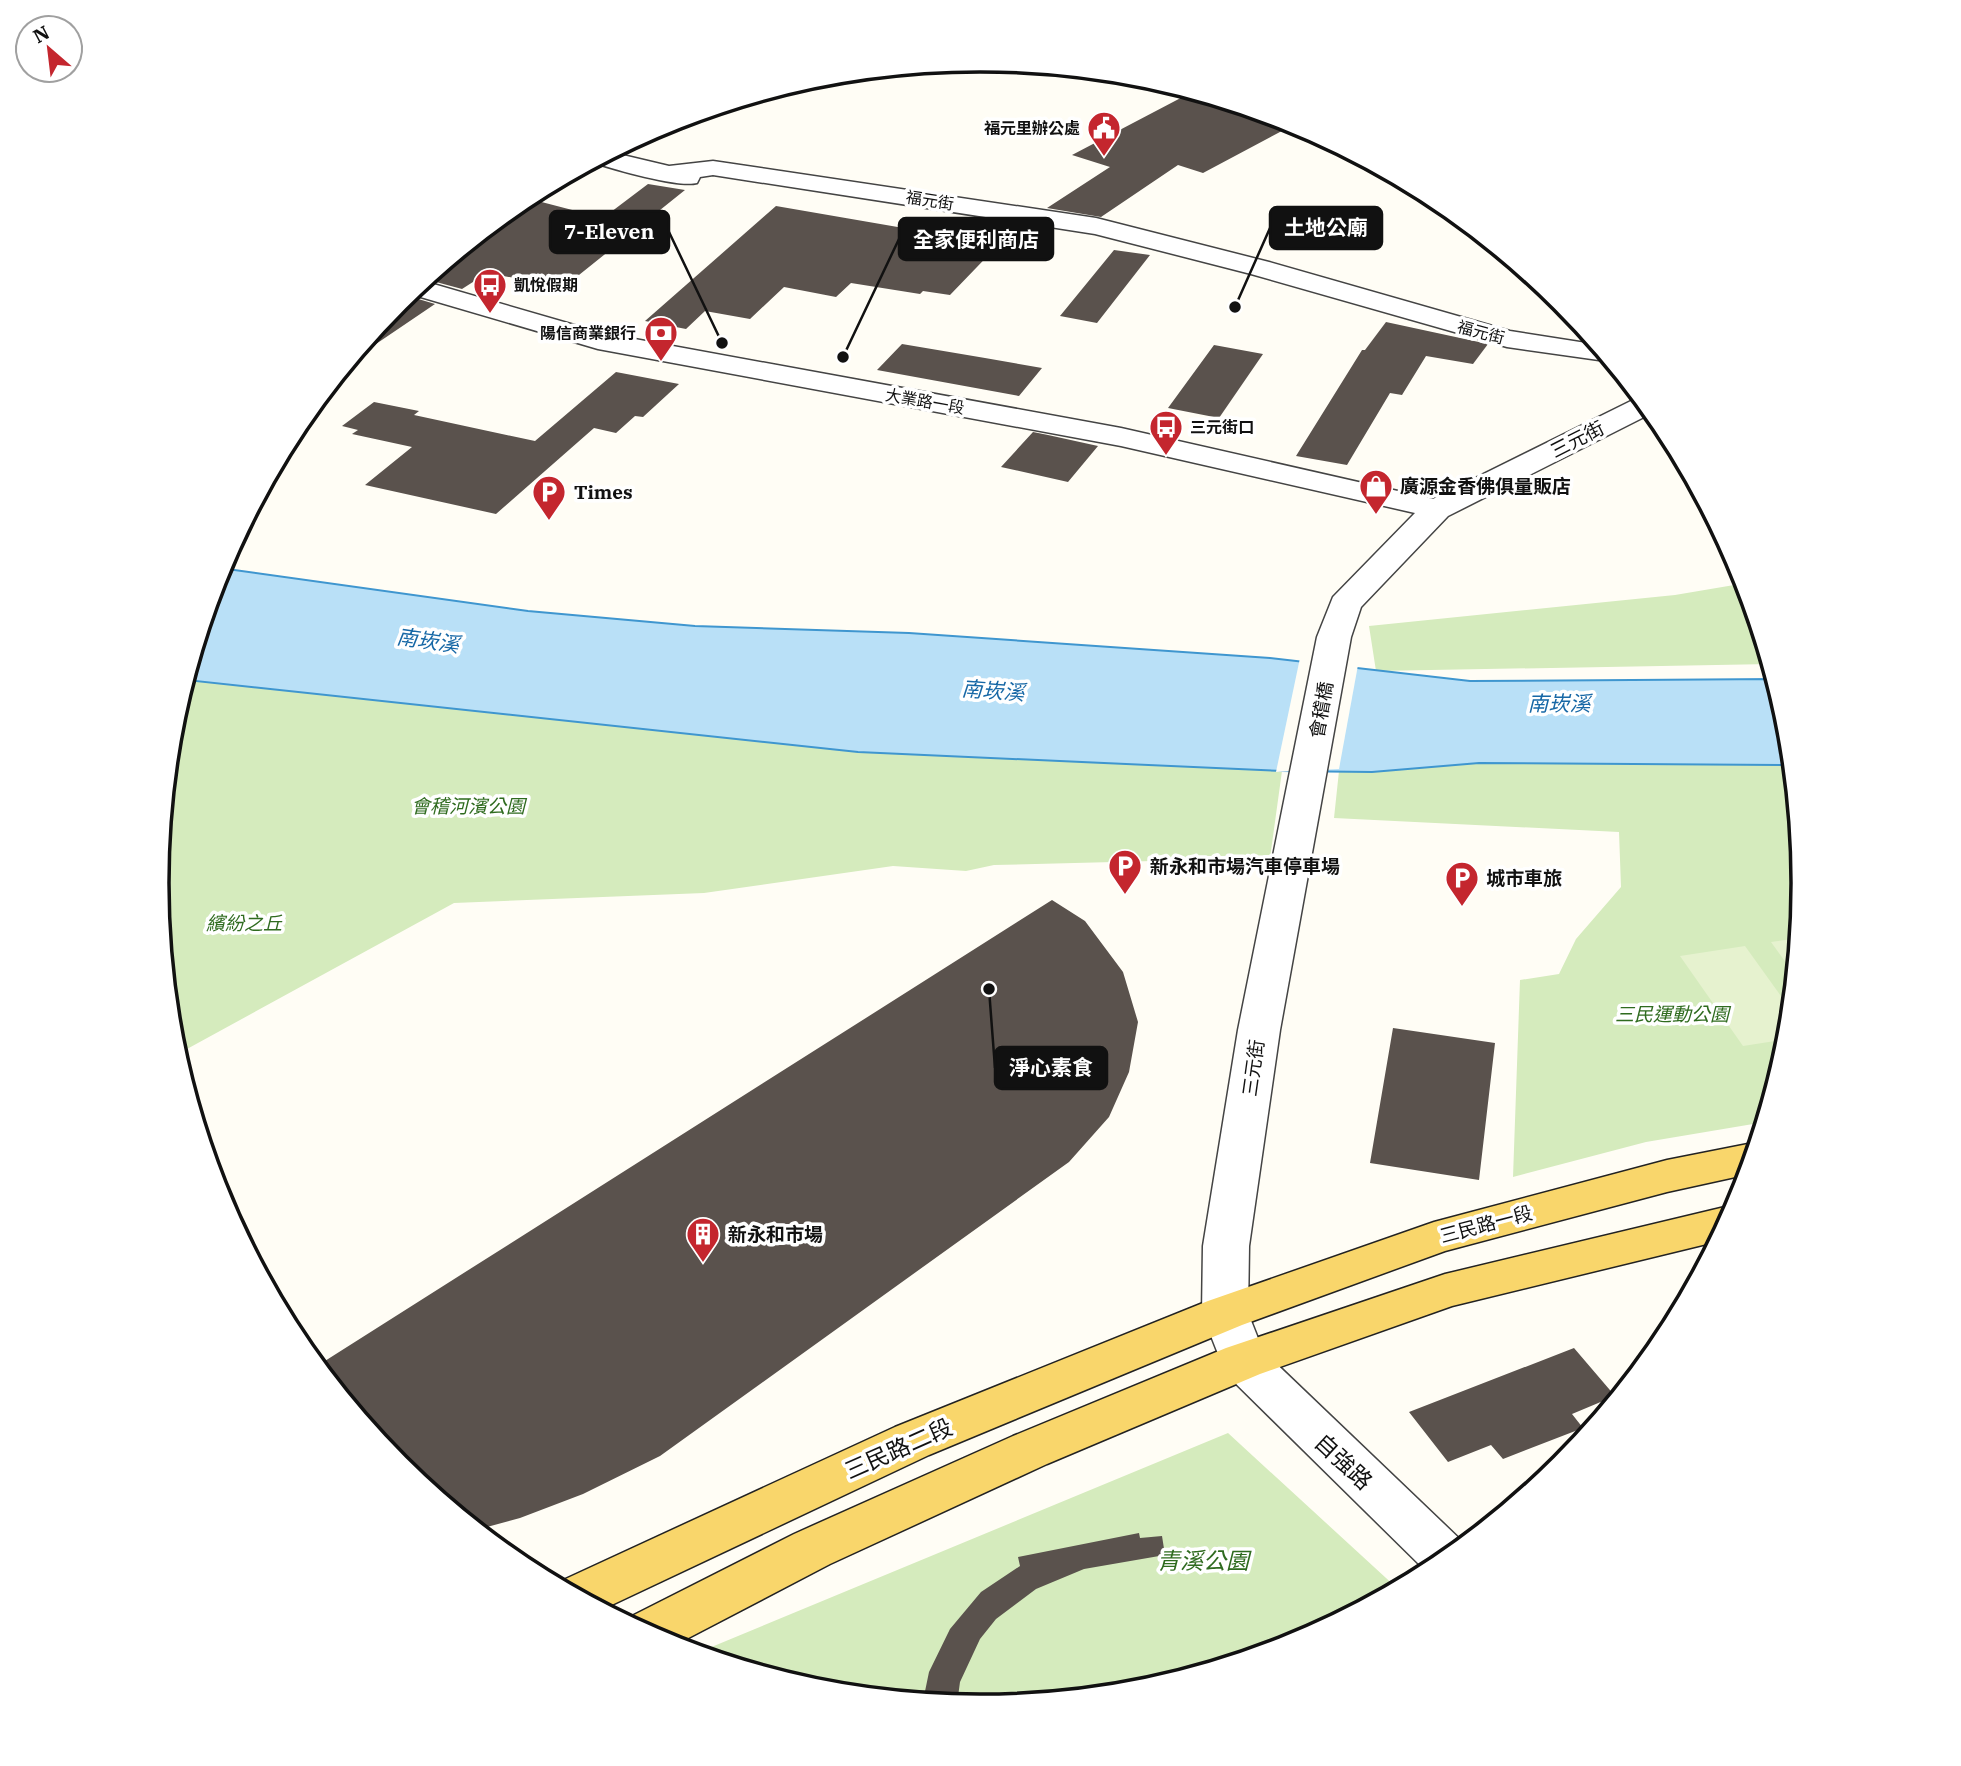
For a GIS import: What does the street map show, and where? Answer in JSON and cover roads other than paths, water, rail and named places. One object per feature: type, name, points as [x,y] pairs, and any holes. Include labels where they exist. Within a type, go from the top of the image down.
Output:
[{"type":"main road","name":"三民路一段","points":[[1225,1313],[1433,1238],[1667,1176],[1743,1160]]},
{"type":"main road","points":[[660,1627],[812,1549],[1030,1450],[1242,1362],[1445,1291],[1716,1225]]},
{"type":"main road","name":"三民路二段","points":[[587,1592],[912,1441],[1225,1313]]},
{"type":"street","name":"福元街","points":[[612,160],[663,174],[1074,241],[1195,253],[1260,268],[1507,340],[1594,353]]},
{"type":"street","name":"大業路一段","points":[[428,290],[598,341],[1121,437],[1437,509]]},
{"type":"street","name":"三元街","points":[[1333,645],[1345,604],[1437,509],[1638,408]]},
{"type":"street","name":"會稽橋","points":[[1309,775],[1333,645]]},
{"type":"street","name":"三元街","points":[[1242,1362],[1225,1313],[1226,1245],[1259,1030],[1309,775]]},
{"type":"street","name":"自強路","points":[[1242,1362],[1440,1552]]},
{"type":"water","name":"南崁溪","points":[[232,570],[528,611],[695,626],[909,633],[1270,658],[1470,681],[1765,679],[1783,765],[1479,763],[1372,772],[1282,771],[858,752],[195,681],[212,622]]},
{"type":"place","name":"福元里辦公處","points":[[1104,158]]},
{"type":"place","name":"土地公廟","points":[[1235,307]]},
{"type":"place","name":"凱悅假期","points":[[490,315]]},
{"type":"place","name":"7-Eleven","points":[[722,343]]},
{"type":"place","name":"全家便利商店","points":[[843,357]]},
{"type":"place","name":"陽信商業銀行","points":[[661,363]]},
{"type":"place","name":"三元街口","points":[[1166,457]]},
{"type":"place","name":"廣源金香佛俱量販店","points":[[1376,516]]},
{"type":"place","name":"Times","points":[[549,522]]},
{"type":"place","name":"新永和市場汽車停車場","points":[[1125,896]]},
{"type":"place","name":"城市車旅","points":[[1462,908]]},
{"type":"place","name":"淨心素食","points":[[989,989]]},
{"type":"place","name":"新永和市場","points":[[703,1264]]},
{"type":"park label","name":"會稽河濱公園","points":[[468,806]]},
{"type":"park label","name":"繽紛之丘","points":[[244,923]]},
{"type":"park label","name":"三民運動公園","points":[[1672,1014]]},
{"type":"park label","name":"青溪公園","points":[[1203,1560]]}]
